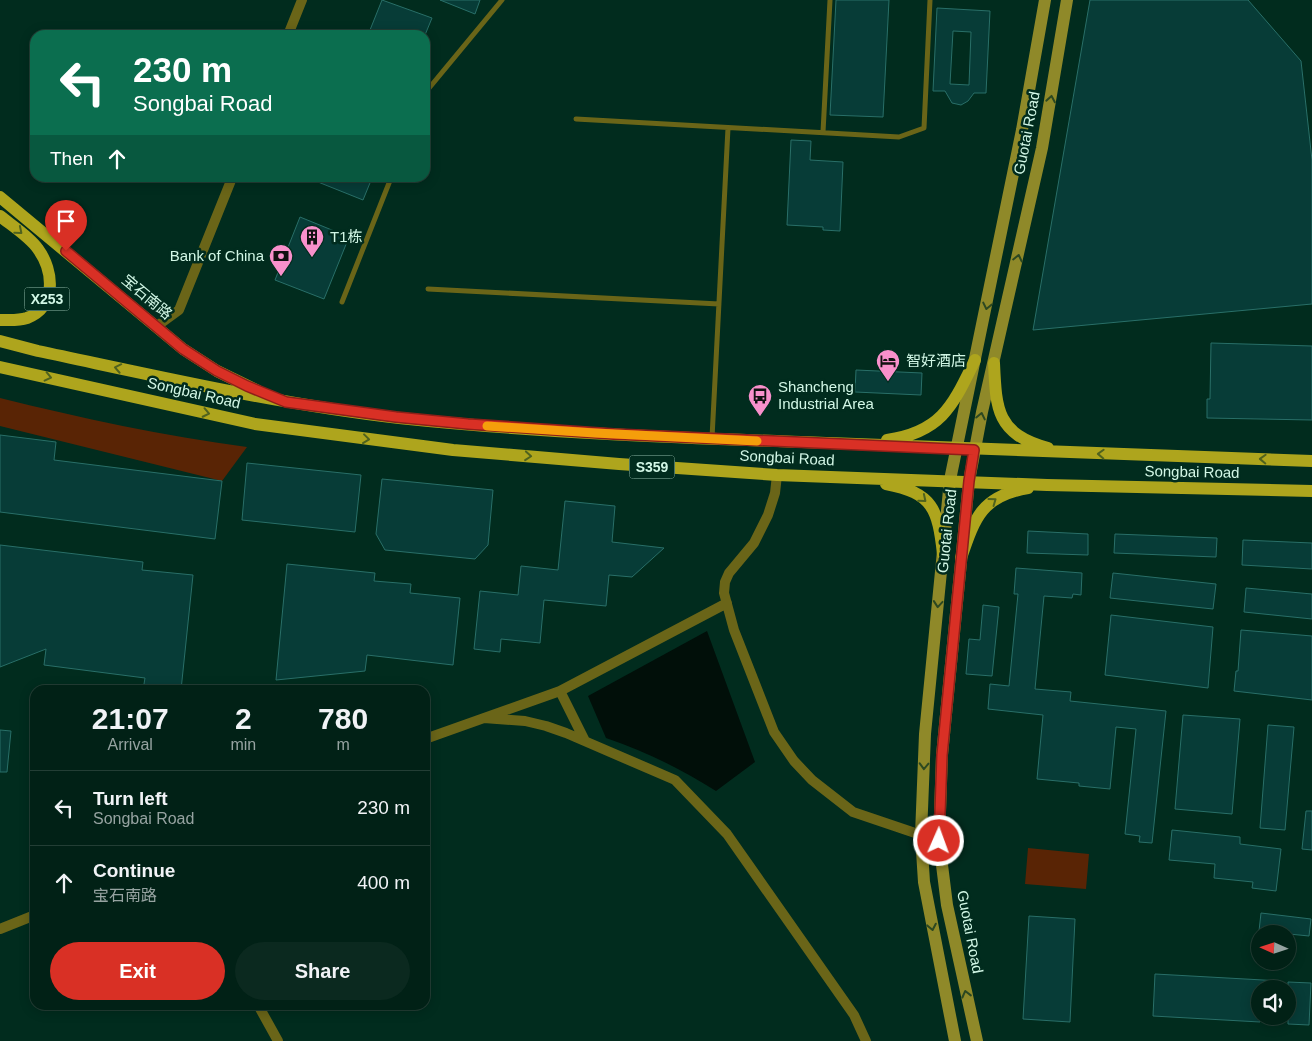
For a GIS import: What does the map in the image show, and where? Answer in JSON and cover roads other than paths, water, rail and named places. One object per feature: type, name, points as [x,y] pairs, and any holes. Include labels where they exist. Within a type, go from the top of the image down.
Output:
[{"type":"main road","name":"宝石南路","points":[[0,197],[183,349],[217,371],[286,402]]},
{"type":"main road","name":"X253","points":[[0,216],[37,247],[47,264],[50,277],[50,290],[47,302],[38,312],[27,318],[0,320]]},
{"type":"main road","points":[[0,341],[38,351],[286,402]]},
{"type":"main road","points":[[858,444],[900,438],[918,433],[934,423],[952,404],[975,360]]},
{"type":"main road","points":[[994,363],[996,399],[1004,421],[1022,439],[1036,445],[1067,453]]},
{"type":"main road","name":"Songbai Road","points":[[2,368],[255,424],[453,450],[777,475],[1312,490]]},
{"type":"main road","name":"Songbai Road","points":[[286,402],[396,417],[595,433],[974,450],[1312,461]]},
{"type":"main road","points":[[844,477],[901,487],[923,497],[932,507],[937,518],[943,554]]},
{"type":"main road","points":[[960,558],[972,526],[989,503],[1001,495],[1016,490],[1047,484]]},
{"type":"street","points":[[290,30],[302,0]]},
{"type":"street","name":"Guotai Road","points":[[955,1041],[924,882],[921,835],[925,734],[950,480],[1022,130],[1045,0]]},
{"type":"street","name":"Guotai Road","points":[[977,1041],[947,905],[939,841],[942,755],[960,558],[974,450],[1042,148],[1067,0]]},
{"type":"street","points":[[157,326],[179,310],[230,182]]},
{"type":"street","points":[[777,475],[776,493],[760,533],[729,573],[725,582],[724,593],[734,630],[774,732],[794,761],[812,780],[853,812],[921,835]]},
{"type":"street","points":[[430,738],[560,691],[727,603]]},
{"type":"street","points":[[560,691],[585,741]]},
{"type":"street","points":[[484,718],[512,720],[546,726],[675,780],[727,834],[854,1015],[866,1041]]},
{"type":"street","points":[[0,930],[30,917]]},
{"type":"street","points":[[261,1010],[278,1041]]},
{"type":"lane","points":[[430,87],[502,0]]},
{"type":"lane","points":[[823,132],[830,0]]},
{"type":"lane","points":[[576,119],[899,137],[924,128],[930,0]]},
{"type":"lane","points":[[712,439],[728,128]]},
{"type":"lane","points":[[342,302],[389,182]]},
{"type":"lane","points":[[428,289],[719,304]]},
{"type":"place","name":"T1栋","points":[[312,258]]},
{"type":"place","name":"Bank of China","points":[[281,277]]},
{"type":"place","name":"智好酒店","points":[[888,382]]},
{"type":"place","name":"Shancheng Industrial Area","points":[[760,417]]}]
